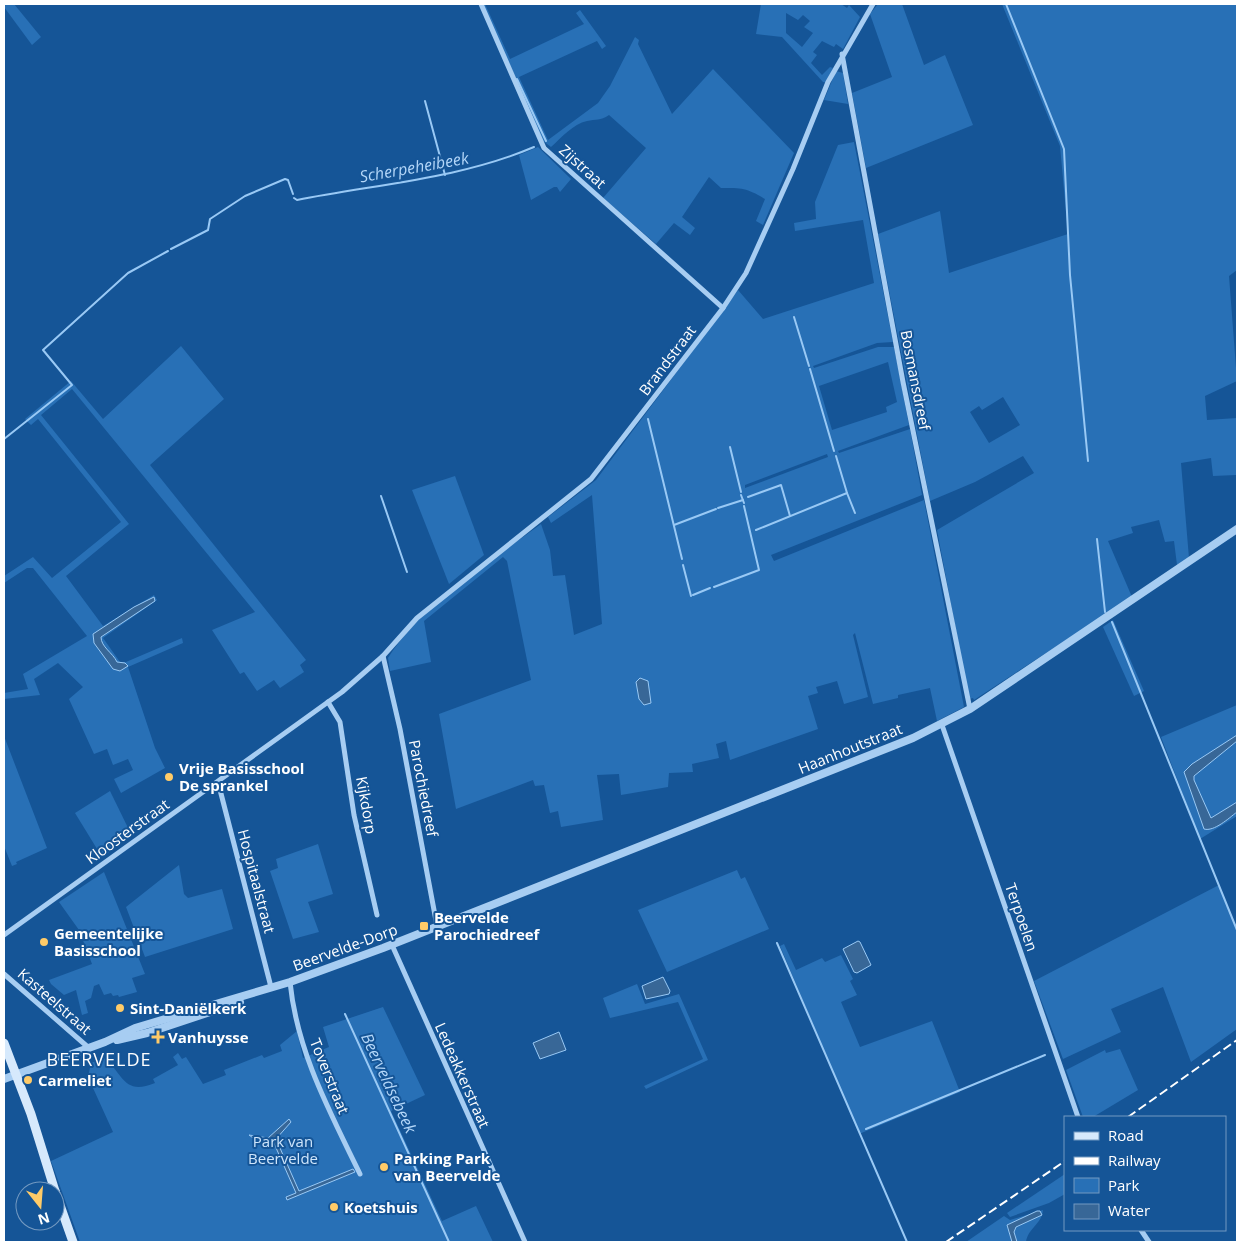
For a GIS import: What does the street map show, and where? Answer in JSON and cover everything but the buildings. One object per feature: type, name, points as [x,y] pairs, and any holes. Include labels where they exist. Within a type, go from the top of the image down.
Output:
[{"type":"main road","points":[[4,1043],[52,1181]]},
{"type":"main road","points":[[65,1219],[73,1242]]},
{"type":"street","name":"Zijstraat","points":[[481,4],[544,148],[722,308]]},
{"type":"street","name":"Brandstraat","points":[[383,656],[423,612],[591,479],[722,308],[746,273],[793,169],[828,82],[842,54],[873,4]]},
{"type":"street","name":"Bosmansdreef","points":[[842,54],[903,382],[970,709]]},
{"type":"street","name":"Haanhoutstraat","points":[[437,926],[942,725],[970,709],[1237,529]]},
{"type":"street","name":"Parochiedreef","points":[[383,656],[400,729],[437,926]]},
{"type":"street","name":"Kloosterstraat","points":[[4,935],[328,702],[383,656]]},
{"type":"street","name":"Kijkdorp","points":[[328,702],[340,722],[354,815],[377,915]]},
{"type":"street","name":"Terpoelen","points":[[942,725],[1078,1116]]},
{"type":"street","name":"Hospitaalstraat","points":[[218,782],[271,987]]},
{"type":"street","name":"Beervelde-Dorp","points":[[106,1042],[147,1033],[264,994],[290,982],[392,945],[437,926]]},
{"type":"street","name":"Ledeakkerstraat","points":[[392,945],[525,1242]]},
{"type":"street","name":"Kasteelstraat","points":[[4,974],[89,1048]]},
{"type":"street","name":"Beervelde-Dorp","points":[[4,1079],[106,1042],[135,1028],[290,982]]},
{"type":"street","name":"Toverstraat","points":[[290,982],[305,1055],[321,1094],[360,1174]]},
{"type":"street","points":[[1142,1231],[1150,1242]]},
{"type":"green space","points":[[4,4],[14,4],[41,37],[32,45],[4,7]]},
{"type":"green space","points":[[483,4],[485,4],[510,59],[584,24],[576,13],[580,10],[606,46],[602,49],[597,41],[519,77],[548,140],[598,103],[610,86],[635,37],[639,40],[638,44],[672,114],[713,69],[794,153],[763,225],[756,221],[765,199],[744,189],[721,188],[709,177],[682,217],[695,228],[690,235],[674,223],[656,244],[603,198],[646,148],[609,115],[577,125],[551,147],[543,141]]},
{"type":"green space","points":[[761,4],[841,4],[847,8],[849,5],[860,17],[843,49],[836,44],[834,47],[822,41],[813,52],[817,55],[811,63],[822,75],[830,67],[833,68],[826,83],[782,37],[756,34]],"holes":[[[786,13],[798,20],[803,15],[810,21],[804,27],[813,33],[802,47],[786,33]]]},
{"type":"green space","points":[[878,4],[902,4],[924,65],[945,55],[973,125],[866,168],[852,93],[892,77],[870,14]]},
{"type":"green space","points":[[1002,4],[1237,4],[1237,270],[1229,276],[1237,381],[1205,396],[1207,420],[1237,418],[1237,487],[1236,475],[1213,476],[1211,458],[1181,463],[1189,558],[1177,565],[1174,541],[1165,542],[1159,520],[1131,527],[1133,533],[1108,541],[1132,597],[974,700],[973,698],[969,699],[937,530],[1034,473],[1023,456],[975,482],[930,501],[878,234],[940,211],[949,273],[1068,234],[1060,146]],"holes":[[[1003,397],[1020,425],[989,443],[970,412],[979,406],[982,410]]]},
{"type":"green space","points":[[836,71],[843,73],[848,104],[824,100]]},
{"type":"green space","points":[[854,142],[893,342],[877,343],[813,366],[814,368],[878,347],[894,347],[909,425],[838,451],[839,453],[910,429],[922,495],[771,555],[774,561],[924,500],[964,707],[937,721],[930,688],[898,695],[898,698],[873,704],[855,633],[853,635],[868,697],[844,704],[837,681],[816,687],[818,693],[808,696],[818,729],[730,760],[726,741],[716,744],[719,758],[692,764],[693,772],[669,773],[668,787],[621,795],[619,774],[597,775],[603,820],[561,827],[558,811],[550,813],[544,785],[535,786],[533,780],[456,809],[439,714],[531,680],[507,561],[503,557],[424,621],[431,662],[390,671],[388,658],[402,638],[438,601],[541,524],[550,550],[553,576],[565,575],[574,635],[602,624],[592,495],[551,523],[548,517],[596,480],[738,290],[763,319],[874,283],[863,220],[795,231],[794,223],[816,219],[815,202],[838,145]],"holes":[[[888,362],[897,402],[886,407],[887,412],[832,430],[819,386]],[[827,454],[828,457],[745,488],[745,485]]]},
{"type":"green space","points":[[538,147],[571,179],[560,192],[557,187],[554,187],[531,200],[519,155]]},
{"type":"green space","points":[[181,346],[224,399],[150,465],[306,660],[300,665],[304,672],[280,688],[274,680],[257,691],[244,672],[240,674],[212,630],[255,612],[72,389],[41,415],[129,524],[66,576],[103,626],[154,595],[157,600],[103,638],[120,662],[126,662],[182,638],[183,643],[128,667],[155,748],[165,768],[121,793],[114,779],[133,770],[128,759],[113,765],[107,749],[94,754],[69,699],[83,687],[58,663],[34,679],[40,695],[4,699],[4,693],[28,689],[23,674],[87,636],[33,568],[27,568],[4,583],[4,576],[33,557],[52,578],[121,522],[38,419],[31,425],[25,419],[71,381],[103,419]]},
{"type":"green space","points":[[455,476],[484,555],[449,584],[412,490]]},
{"type":"green space","points":[[1113,620],[1144,691],[1134,696],[1103,627]]},
{"type":"green space","points":[[1237,705],[1237,816],[1200,839],[1161,737]]},
{"type":"green space","points":[[4,736],[47,848],[16,862],[17,864],[12,866],[4,846]]},
{"type":"green space","points":[[110,791],[132,836],[102,857],[75,813]]},
{"type":"green space","points":[[318,844],[333,894],[308,902],[319,932],[293,939],[270,871],[278,868],[276,859]]},
{"type":"green space","points":[[179,865],[184,894],[188,898],[222,889],[233,929],[145,957],[126,907]]},
{"type":"green space","points":[[737,870],[741,879],[745,877],[769,929],[667,972],[638,910]]},
{"type":"green space","points":[[104,872],[145,974],[132,978],[137,992],[119,997],[118,995],[113,996],[111,993],[104,995],[99,984],[94,986],[91,998],[85,1001],[88,1013],[82,1015],[76,990],[64,995],[49,980],[92,964],[79,930],[59,902]]},
{"type":"green space","points":[[1219,885],[1237,931],[1237,1029],[1191,1062],[1163,987],[1111,1009],[1121,1032],[1063,1059],[1034,981]]},
{"type":"green space","points":[[784,944],[796,970],[822,958],[825,962],[841,955],[853,979],[850,981],[857,995],[841,1002],[860,1047],[932,1021],[960,1092],[859,1134],[780,946]]},
{"type":"green space","points":[[637,984],[645,1004],[679,994],[708,1060],[646,1089],[644,1086],[703,1059],[678,1002],[610,1018],[603,998]]},
{"type":"green space","name":"Park van Beervelde","points":[[383,1007],[425,1095],[391,1111],[442,1221],[476,1206],[493,1242],[80,1242],[65,1200],[65,1181],[58,1181],[51,1161],[113,1132],[88,1077],[91,1063],[104,1058],[125,1081],[136,1087],[155,1083],[153,1079],[178,1065],[173,1057],[178,1053],[182,1059],[186,1057],[203,1084],[226,1075],[224,1070],[262,1055],[264,1058],[282,1051],[280,1045],[297,1031],[303,1058],[329,1047],[323,1027]]},
{"type":"green space","points":[[1120,1049],[1138,1090],[1095,1116],[1083,1116],[1066,1070],[1105,1050],[1106,1053]]},
{"type":"green space","points":[[1064,1175],[1064,1195],[1049,1203],[1010,1217],[1007,1213]]},
{"type":"green space","points":[[1043,1210],[1040,1219],[1029,1233],[1026,1242],[966,1242],[1004,1216],[1010,1220]]},
{"type":"water","points":[[154,597],[155,601],[101,637],[103,644],[117,662],[125,663],[128,666],[120,671],[113,669],[94,643],[93,634],[134,607]]},
{"type":"water","points":[[640,678],[648,681],[651,703],[644,705],[639,699],[636,682]]},
{"type":"water","points":[[1237,735],[1237,741],[1194,776],[1194,780],[1211,818],[1237,802],[1237,812],[1226,821],[1217,827],[1204,829],[1184,772],[1192,764]]},
{"type":"water","points":[[858,941],[871,965],[857,973],[854,972],[843,949]]},
{"type":"water","points":[[663,977],[670,991],[669,994],[646,999],[642,986]]},
{"type":"water","points":[[559,1032],[566,1050],[540,1059],[533,1043]]},
{"type":"water","points":[[289,1119],[291,1122],[276,1139],[299,1191],[353,1169],[355,1172],[287,1200],[286,1197],[296,1193],[273,1141],[264,1146],[249,1135],[268,1138]]},
{"type":"water","points":[[1040,1211],[1042,1215],[1016,1227],[1014,1232],[1017,1242],[1012,1242],[1007,1225]]},
{"type":"waterway","points":[[1006,4],[1064,149],[1070,275],[1088,461]]},
{"type":"waterway","name":"Scherpeheibeek","points":[[517,79],[546,141]]},
{"type":"waterway","points":[[425,101],[445,175]]},
{"type":"waterway","name":"Scherpeheibeek","points":[[294,198],[297,200],[447,174],[477,167],[534,147]]},
{"type":"waterway","name":"Scherpeheibeek","points":[[171,249],[208,230],[210,219],[245,196],[285,179],[288,180],[293,194]]},
{"type":"waterway","name":"Scherpeheibeek","points":[[4,439],[72,385],[43,350],[128,273],[168,251]]},
{"type":"waterway","points":[[794,317],[809,366]]},
{"type":"waterway","points":[[810,369],[834,451]]},
{"type":"waterway","points":[[648,419],[682,559]]},
{"type":"waterway","points":[[730,447],[741,492]]},
{"type":"waterway","points":[[836,456],[847,493]]},
{"type":"waterway","points":[[748,497],[781,485],[790,516]]},
{"type":"waterway","points":[[756,530],[847,493],[855,513]]},
{"type":"waterway","points":[[741,495],[744,503]]},
{"type":"waterway","points":[[381,496],[407,572]]},
{"type":"waterway","points":[[718,508],[743,500]]},
{"type":"waterway","points":[[714,587],[759,570],[744,506]]},
{"type":"waterway","points":[[674,525],[716,509]]},
{"type":"waterway","points":[[1097,539],[1105,612]]},
{"type":"waterway","points":[[683,565],[691,596]]},
{"type":"waterway","points":[[693,595],[710,588]]},
{"type":"waterway","points":[[1112,622],[1237,930]]},
{"type":"waterway","points":[[777,943],[907,1242]]},
{"type":"waterway","name":"Beerveldsebeek","points":[[345,1014],[449,1242]]},
{"type":"waterway","points":[[866,1129],[1045,1055]]},
{"type":"railway","points":[[1129,1116],[1237,1040]]},
{"type":"railway","points":[[946,1242],[1064,1162]]},
{"type":"place","name":"Vrije Basisschool De sprankel","points":[[169,777]]},
{"type":"place","name":"Beervelde Parochiedreef","points":[[424,926]]},
{"type":"place","name":"Gemeentelijke Basisschool","points":[[44,942]]},
{"type":"place","name":"Sint-Daniëlkerk","points":[[120,1008]]},
{"type":"place","name":"Vanhuysse","points":[[158,1037]]},
{"type":"place","name":"Carmeliet","points":[[28,1080]]},
{"type":"place","name":"Parking Park van Beervelde","points":[[384,1167]]},
{"type":"place","name":"Koetshuis","points":[[334,1207]]},
{"type":"district","name":"BEERVELDE","points":[[99,1059]]}]
